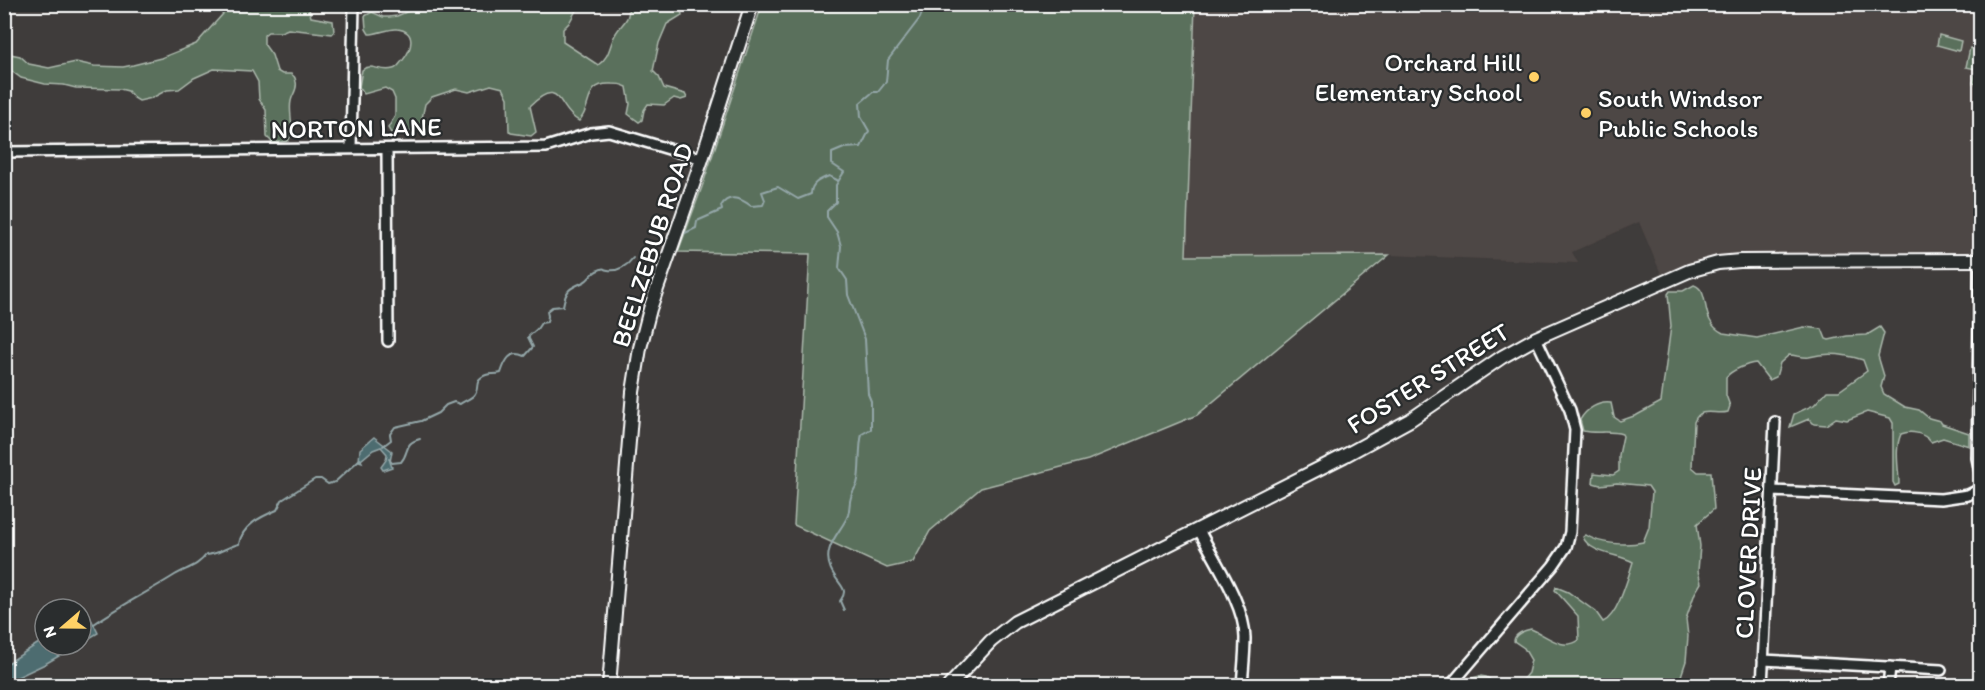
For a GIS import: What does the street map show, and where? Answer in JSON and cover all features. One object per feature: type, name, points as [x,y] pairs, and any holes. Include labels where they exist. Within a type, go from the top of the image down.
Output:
[{"type":"street","points":[[351,148],[354,4]]},
{"type":"street","name":"BEELZEBUB ROAD","points":[[609,686],[633,392],[640,348],[650,309],[752,4]]},
{"type":"street","name":"NORTON LANE","points":[[4,152],[546,147],[591,133],[609,131],[702,159]]},
{"type":"street","points":[[387,149],[388,341]]},
{"type":"street","name":"FOSTER STREET","points":[[949,686],[991,641],[1015,622],[1310,474],[1410,420],[1502,357],[1536,338],[1689,271],[1718,263],[1765,260],[1980,260]]},
{"type":"street","points":[[1980,260],[1977,458],[1980,472]]},
{"type":"street","points":[[1450,686],[1553,566],[1566,548],[1570,532],[1575,430],[1570,410],[1536,338]]},
{"type":"street","name":"CLOVER DRIVE","points":[[1762,686],[1775,422]]},
{"type":"street","points":[[1773,491],[1941,499],[1968,495],[1980,489]]},
{"type":"street","points":[[1199,530],[1238,606],[1243,623],[1245,637],[1242,686]]},
{"type":"street","points":[[1763,660],[1941,670]]},
{"type":"street","points":[[1888,686],[1890,667]]},
{"type":"shaded area","name":"South Windsor Public Schools","points":[[1195,5],[1980,5],[1980,252],[1743,254],[1702,260],[1661,274],[1639,222],[1572,252],[1578,263],[1389,255],[1186,257]]},
{"type":"green space","points":[[231,5],[308,5],[311,17],[333,21],[334,32],[332,34],[288,29],[281,32],[268,32],[264,35],[264,44],[272,55],[277,71],[282,74],[291,74],[296,80],[290,106],[292,126],[288,141],[273,143],[267,137],[266,110],[259,99],[258,82],[252,71],[214,69],[194,78],[179,89],[167,90],[152,98],[139,101],[128,91],[120,89],[76,88],[21,78],[5,66],[5,53],[20,56],[29,64],[49,68],[76,62],[94,66],[123,67],[161,58],[196,44]]},
{"type":"green space","points":[[422,5],[579,5],[563,29],[563,42],[598,65],[605,58],[615,35],[627,18],[627,5],[680,5],[682,15],[667,24],[659,43],[653,71],[664,88],[685,94],[687,98],[681,100],[674,98],[664,105],[648,104],[639,122],[628,114],[630,104],[627,87],[618,84],[603,84],[593,91],[579,121],[554,94],[548,94],[540,97],[530,106],[536,132],[531,136],[509,131],[508,98],[503,88],[491,85],[469,92],[456,89],[432,97],[425,104],[420,128],[415,131],[391,133],[388,128],[395,116],[395,99],[392,92],[385,88],[364,94],[359,87],[362,70],[369,67],[384,70],[396,68],[409,51],[411,41],[408,33],[397,29],[369,34],[366,29],[365,16],[372,12],[383,17],[397,16]]},
{"type":"green space","points":[[762,5],[1195,5],[1186,256],[1389,255],[1197,415],[1088,460],[981,488],[930,531],[913,562],[887,568],[794,525],[810,254],[678,252]]},
{"type":"green space","points":[[1939,35],[1961,41],[1959,51],[1937,45]]},
{"type":"green space","points":[[1970,48],[1980,51],[1980,85],[1973,83],[1976,69],[1966,67]]},
{"type":"green space","points":[[1694,285],[1703,293],[1710,321],[1723,333],[1757,338],[1804,327],[1822,329],[1826,339],[1829,340],[1867,335],[1880,327],[1884,333],[1878,356],[1884,376],[1881,387],[1884,394],[1905,407],[1919,410],[1942,424],[1969,433],[1969,446],[1943,438],[1931,442],[1925,436],[1913,432],[1901,434],[1897,453],[1899,484],[1895,486],[1893,482],[1893,423],[1890,418],[1867,412],[1847,420],[1836,418],[1826,425],[1814,424],[1809,419],[1790,427],[1794,414],[1814,405],[1827,391],[1839,391],[1867,371],[1863,360],[1836,354],[1807,357],[1789,355],[1780,363],[1776,377],[1769,380],[1756,363],[1736,370],[1726,377],[1726,395],[1730,406],[1728,412],[1704,412],[1694,422],[1692,467],[1698,472],[1711,472],[1714,509],[1697,524],[1700,546],[1698,571],[1701,583],[1686,619],[1688,636],[1681,685],[1518,685],[1528,673],[1531,660],[1524,648],[1514,641],[1518,634],[1531,629],[1561,643],[1573,643],[1579,640],[1578,616],[1555,590],[1556,587],[1568,592],[1596,612],[1603,622],[1613,612],[1622,595],[1633,562],[1592,547],[1583,537],[1586,535],[1613,543],[1643,542],[1649,527],[1652,492],[1648,486],[1593,483],[1594,473],[1613,475],[1619,471],[1619,455],[1623,436],[1617,433],[1583,431],[1580,420],[1589,409],[1602,403],[1611,403],[1614,417],[1620,421],[1661,402],[1671,326],[1668,294],[1670,291],[1683,291]]},
{"type":"green space","points":[[1480,676],[1499,685],[1466,685],[1469,679]]},
{"type":"water","points":[[374,437],[392,451],[390,462],[392,467],[383,470],[381,467],[387,454],[381,447],[373,450],[361,460],[362,462],[359,461],[360,449]]},
{"type":"water","points":[[93,623],[98,633],[93,636]]},
{"type":"water","points":[[33,647],[33,657],[57,657],[5,683],[5,665]]},
{"type":"waterway","points":[[844,610],[840,601],[844,595],[843,589],[829,565],[829,551],[848,515],[851,495],[857,484],[862,434],[871,429],[871,401],[868,394],[865,339],[848,295],[847,280],[839,268],[841,246],[837,232],[827,217],[827,211],[836,202],[836,185],[844,172],[832,164],[832,153],[844,148],[861,147],[869,131],[861,117],[860,103],[873,92],[878,92],[886,82],[888,60],[920,18],[925,4]]},
{"type":"waterway","points":[[683,234],[696,228],[697,221],[722,210],[721,206],[724,202],[732,198],[740,199],[751,206],[763,205],[765,200],[762,192],[778,187],[798,199],[811,194],[816,182],[822,179],[829,176],[837,180]]},
{"type":"waterway","points":[[383,446],[391,440],[390,434],[395,427],[421,421],[438,413],[446,405],[454,402],[460,404],[472,397],[482,377],[501,373],[506,361],[512,355],[525,356],[533,347],[528,337],[541,323],[547,322],[547,311],[552,307],[563,306],[569,290],[586,281],[597,271],[603,268],[606,270],[619,269],[633,258]]},
{"type":"waterway","points":[[389,459],[392,463],[401,462],[409,445],[420,439]]},
{"type":"waterway","points":[[94,624],[196,564],[206,555],[239,544],[248,527],[258,519],[277,510],[282,500],[315,479],[321,479],[328,484],[335,482],[360,459]]},
{"type":"place","name":"Orchard Hill Elementary School","points":[[1534,77]]},
{"type":"place","name":"South Windsor Public Schools","points":[[1586,113]]}]
